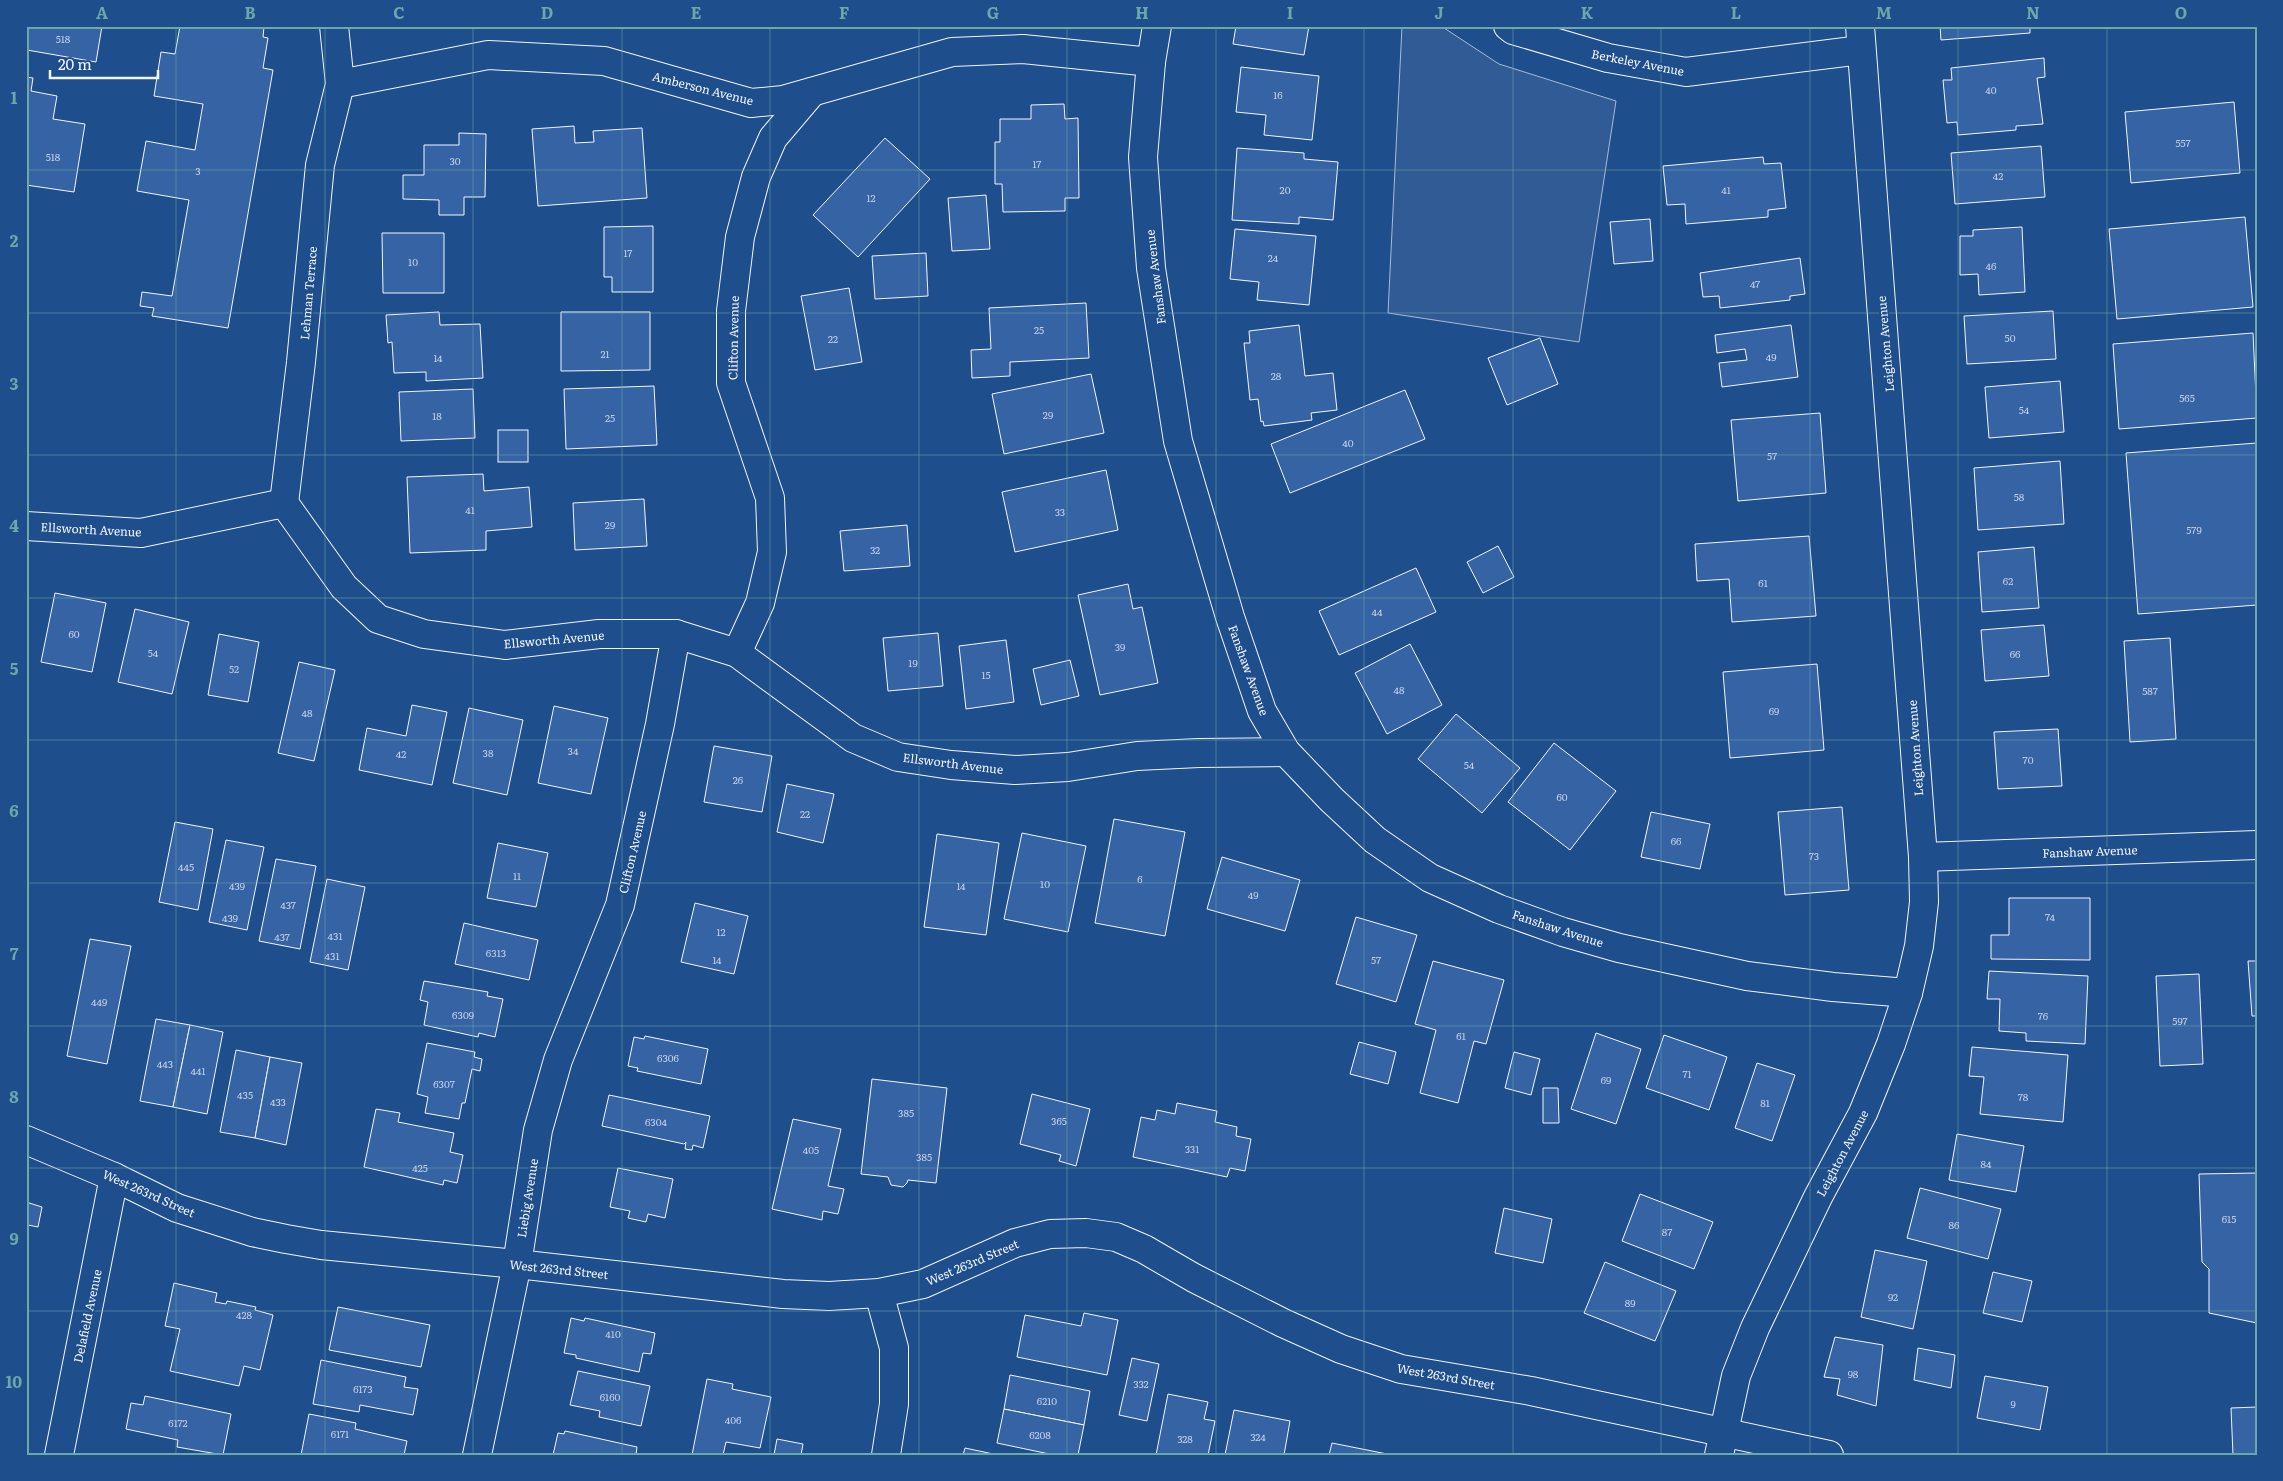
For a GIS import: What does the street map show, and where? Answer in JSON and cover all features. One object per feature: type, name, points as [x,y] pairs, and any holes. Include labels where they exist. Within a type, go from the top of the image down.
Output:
[{"type":"street","points":[[334,26],[340,84]]},
{"type":"street","name":"Fanshaw Avenue","points":[[1157,26],[1151,62],[1143,157],[1151,268],[1178,440],[1230,617],[1262,711],[1286,752],[1332,800],[1375,840],[1430,878],[1499,909],[1564,932],[1619,948],[1747,976],[1833,987],[1908,993]]},
{"type":"street","name":"Berkeley Avenue","points":[[1508,26],[1513,30],[1608,58],[1686,72],[1860,38]]},
{"type":"street","name":"Leighton Avenue","points":[[1722,1443],[1736,1376],[1755,1328],[1818,1197],[1863,1113],[1891,1044],[1908,993],[1919,946],[1924,902],[1923,857],[1860,38]]},
{"type":"street","name":"Amberson Avenue","points":[[340,84],[488,55],[604,61],[751,103],[783,100],[952,52],[1023,49],[1151,62]]},
{"type":"street","name":"Lehman Terrace","points":[[284,504],[301,362],[320,165],[340,84]]},
{"type":"street","name":"Clifton Avenue","points":[[737,652],[760,603],[772,552],[770,498],[731,383],[731,310],[740,238],[756,177],[773,138],[812,92]]},
{"type":"street","name":"Ellsworth Avenue","points":[[26,526],[142,533],[284,504],[344,587],[378,619],[424,634],[504,645],[599,634],[676,634],[737,652],[853,738],[898,757],[951,765],[1015,770],[1068,766],[1137,756],[1286,752]]},
{"type":"street","name":"Clifton Avenue","points":[[558,1060],[620,906],[660,724],[676,634]]},
{"type":"street","name":"Fanshaw Avenue","points":[[1923,857],[2257,845]]},
{"type":"street","name":"Liebig Avenue","points":[[477,1455],[517,1264],[538,1130],[558,1060]]},
{"type":"street","name":"West 263rd Street","points":[[26,1140],[114,1177],[178,1208],[269,1236],[321,1245],[517,1264],[783,1294],[829,1296],[879,1293],[923,1284],[1015,1243],[1032,1238],[1050,1234],[1086,1233],[1116,1237],[1144,1249],[1194,1278],[1283,1323],[1341,1349],[1401,1369],[1532,1390],[1722,1443],[1829,1455]]},
{"type":"street","name":"Delafield Avenue","points":[[59,1455],[114,1177]]},
{"type":"street","points":[[879,1293],[894,1348],[894,1404],[886,1455]]},
{"type":"shaded area","points":[[1402,26],[1441,26],[1499,64],[1616,101],[1579,342],[1388,313]]},
{"type":"building","points":[[26,26],[102,26],[96,62],[27,50],[26,52]]},
{"type":"building","points":[[180,26],[264,27],[263,37],[268,38],[263,68],[273,70],[228,328],[152,316],[154,308],[140,306],[142,292],[172,296],[189,200],[137,191],[146,141],[195,150],[203,104],[154,96],[161,52],[175,54]]},
{"type":"building","points":[[1236,26],[1309,26],[1304,55],[1233,44]]},
{"type":"building","points":[[1940,26],[2030,26],[2030,33],[1941,40]]},
{"type":"building","points":[[2044,58],[2045,77],[2037,78],[2043,124],[2016,126],[2016,130],[1958,135],[1957,122],[1947,123],[1943,80],[1952,80],[1951,68]]},
{"type":"building","points":[[1241,67],[1319,76],[1312,140],[1264,135],[1266,115],[1236,112]]},
{"type":"building","points":[[26,77],[33,78],[31,91],[57,96],[53,119],[85,124],[74,192],[26,185]]},
{"type":"building","points":[[2234,102],[2240,173],[2131,183],[2125,112]]},
{"type":"building","points":[[1064,104],[1065,119],[1078,118],[1079,198],[1065,198],[1065,211],[1003,212],[1002,184],[995,184],[995,142],[1000,142],[1000,119],[1031,119],[1031,105]]},
{"type":"building","points":[[574,126],[575,143],[594,142],[593,131],[642,128],[647,198],[538,206],[532,129]]},
{"type":"building","points":[[459,133],[486,134],[485,197],[464,197],[464,215],[439,215],[439,200],[403,199],[403,175],[424,175],[424,145],[459,145]]},
{"type":"building","points":[[885,138],[930,179],[858,257],[813,215]]},
{"type":"building","points":[[2041,146],[2045,197],[1955,204],[1951,153]]},
{"type":"building","points":[[1237,148],[1304,153],[1304,159],[1338,162],[1333,220],[1299,217],[1299,224],[1232,220]]},
{"type":"building","points":[[1763,157],[1764,164],[1781,163],[1786,208],[1768,210],[1768,217],[1686,224],[1685,204],[1667,205],[1663,166]]},
{"type":"building","points":[[986,195],[990,249],[952,251],[948,198]]},
{"type":"building","points":[[2245,217],[2253,307],[2117,319],[2109,229]]},
{"type":"building","points":[[1650,219],[1653,261],[1614,264],[1610,222]]},
{"type":"building","points":[[653,226],[653,292],[612,292],[612,277],[604,277],[604,227]]},
{"type":"building","points":[[2022,227],[2025,292],[1979,295],[1978,274],[1960,275],[1960,236],[1973,236],[1973,230]]},
{"type":"building","points":[[1235,229],[1316,236],[1309,305],[1257,300],[1259,282],[1230,279]]},
{"type":"building","points":[[382,233],[444,233],[444,293],[383,293]]},
{"type":"building","points":[[926,253],[928,296],[875,299],[872,256]]},
{"type":"building","points":[[1800,258],[1805,294],[1790,296],[1790,300],[1720,308],[1719,296],[1703,297],[1700,273]]},
{"type":"building","points":[[849,288],[862,362],[815,370],[801,296]]},
{"type":"building","points":[[1086,303],[1089,358],[1010,362],[1010,376],[972,378],[971,350],[991,349],[989,308]]},
{"type":"building","points":[[2053,311],[2056,359],[1967,364],[1964,316]]},
{"type":"building","points":[[439,312],[440,325],[480,324],[483,378],[426,381],[426,372],[394,373],[392,342],[388,343],[386,315]]},
{"type":"building","points":[[561,312],[650,312],[650,370],[561,371]]},
{"type":"building","points":[[1299,325],[1305,376],[1333,373],[1337,410],[1311,413],[1312,420],[1264,426],[1263,421],[1261,422],[1258,399],[1250,400],[1244,343],[1250,343],[1249,331]]},
{"type":"building","points":[[1791,325],[1798,377],[1722,387],[1719,363],[1747,360],[1745,349],[1717,353],[1715,335]]},
{"type":"building","points":[[2253,333],[2257,418],[2119,429],[2113,344]]},
{"type":"building","points":[[1540,338],[1558,384],[1507,405],[1488,358]]},
{"type":"building","points":[[1091,374],[1104,433],[1004,454],[992,394]]},
{"type":"building","points":[[2060,381],[2064,432],[1989,438],[1985,387]]},
{"type":"building","points":[[654,386],[657,445],[566,449],[564,389]]},
{"type":"building","points":[[473,389],[475,438],[401,441],[399,392]]},
{"type":"building","points":[[1405,390],[1425,439],[1290,493],[1271,444]]},
{"type":"building","points":[[1820,413],[1826,493],[1738,501],[1731,420]]},
{"type":"building","points":[[498,430],[528,430],[528,462],[498,462]]},
{"type":"building","points":[[2257,443],[2257,605],[2138,614],[2126,453]]},
{"type":"building","points":[[2060,461],[2064,524],[1978,530],[1974,468]]},
{"type":"building","points":[[1106,470],[1118,530],[1015,552],[1002,492]]},
{"type":"building","points":[[483,474],[484,491],[529,487],[532,527],[486,531],[486,550],[410,553],[407,477]]},
{"type":"building","points":[[644,499],[647,546],[575,550],[573,503]]},
{"type":"building","points":[[907,525],[910,566],[844,571],[840,531]]},
{"type":"building","points":[[1809,536],[1816,616],[1732,622],[1729,579],[1697,581],[1695,544]]},
{"type":"building","points":[[1498,546],[1514,577],[1483,593],[1467,562]]},
{"type":"building","points":[[2034,547],[2039,608],[1982,612],[1978,552]]},
{"type":"building","points":[[1416,568],[1436,612],[1339,655],[1319,611]]},
{"type":"building","points":[[1128,584],[1133,609],[1142,607],[1158,683],[1100,695],[1078,595]]},
{"type":"building","points":[[55,593],[106,603],[92,672],[41,662]]},
{"type":"building","points":[[135,609],[189,622],[172,694],[118,682]]},
{"type":"building","points":[[2044,625],[2049,676],[1985,681],[1981,630]]},
{"type":"building","points":[[938,633],[943,686],[888,691],[883,638]]},
{"type":"building","points":[[219,634],[259,642],[248,702],[208,695]]},
{"type":"building","points":[[2170,638],[2176,739],[2130,742],[2124,641]]},
{"type":"building","points":[[1006,640],[1014,702],[966,709],[959,646]]},
{"type":"building","points":[[1410,644],[1442,705],[1387,734],[1355,673]]},
{"type":"building","points":[[1070,660],[1079,696],[1041,705],[1033,669]]},
{"type":"building","points":[[299,662],[335,670],[314,761],[278,753]]},
{"type":"building","points":[[1817,664],[1824,750],[1730,758],[1723,672]]},
{"type":"building","points":[[412,705],[447,712],[432,785],[359,770],[367,728],[406,736]]},
{"type":"building","points":[[554,706],[608,718],[591,794],[538,783]]},
{"type":"building","points":[[469,708],[523,720],[507,795],[453,783]]},
{"type":"building","points":[[1456,714],[1520,768],[1482,813],[1418,759]]},
{"type":"building","points":[[2058,729],[2062,786],[1998,789],[1994,732]]},
{"type":"building","points":[[1554,743],[1616,791],[1570,850],[1508,802]]},
{"type":"building","points":[[714,746],[772,756],[762,812],[704,802]]},
{"type":"building","points":[[787,784],[834,794],[823,843],[777,832]]},
{"type":"building","points":[[1842,807],[1849,890],[1785,895],[1778,812]]},
{"type":"building","points":[[1651,812],[1710,824],[1700,869],[1641,857]]},
{"type":"building","points":[[1114,819],[1185,832],[1165,936],[1095,923]]},
{"type":"building","points":[[175,822],[213,829],[198,910],[159,902]]},
{"type":"building","points":[[1022,833],[1086,846],[1068,932],[1004,919]]},
{"type":"building","points":[[937,834],[999,843],[986,935],[924,927]]},
{"type":"building","points":[[226,840],[264,847],[247,930],[209,922]]},
{"type":"building","points":[[498,843],[548,853],[536,907],[487,898]]},
{"type":"building","points":[[1222,857],[1300,880],[1285,931],[1207,909]]},
{"type":"building","points":[[276,859],[316,866],[300,949],[259,941]]},
{"type":"building","points":[[327,879],[365,887],[348,970],[310,962]]},
{"type":"building","points":[[2009,898],[2090,898],[2090,960],[1991,959],[1991,935],[2009,935]]},
{"type":"building","points":[[695,903],[748,916],[734,974],[681,962]]},
{"type":"building","points":[[1356,917],[1417,935],[1396,1002],[1336,984]]},
{"type":"building","points":[[464,923],[538,940],[529,980],[455,964]]},
{"type":"building","points":[[90,939],[131,946],[107,1064],[67,1056]]},
{"type":"building","points":[[1433,961],[1504,980],[1486,1044],[1474,1041],[1458,1103],[1420,1093],[1436,1030],[1415,1024]]},
{"type":"building","points":[[2248,961],[2257,961],[2257,1016],[2252,1016]]},
{"type":"building","points":[[1989,971],[2088,976],[2085,1044],[2026,1041],[2026,1033],[1999,1031],[2000,999],[1987,999]]},
{"type":"building","points":[[2199,974],[2203,1064],[2160,1066],[2156,976]]},
{"type":"building","points":[[424,981],[488,992],[487,996],[503,999],[495,1037],[479,1033],[478,1037],[424,1025],[428,1002],[420,1000]]},
{"type":"building","points":[[156,1019],[190,1025],[173,1107],[140,1101]]},
{"type":"building","points":[[190,1025],[223,1032],[207,1114],[173,1107]]},
{"type":"building","points":[[1596,1033],[1641,1049],[1616,1124],[1571,1109]]},
{"type":"building","points":[[1664,1035],[1727,1057],[1709,1110],[1646,1088]]},
{"type":"building","points":[[645,1036],[708,1049],[701,1084],[637,1071],[638,1068],[628,1066],[634,1037],[644,1039]]},
{"type":"building","points":[[1359,1042],[1396,1052],[1388,1084],[1350,1074]]},
{"type":"building","points":[[427,1043],[475,1052],[474,1057],[482,1059],[480,1071],[472,1069],[465,1103],[462,1103],[459,1119],[425,1113],[428,1097],[417,1094]]},
{"type":"building","points":[[1972,1047],[2068,1055],[2063,1122],[1980,1114],[1984,1077],[1969,1076]]},
{"type":"building","points":[[236,1050],[270,1057],[255,1138],[220,1132]]},
{"type":"building","points":[[1514,1052],[1540,1059],[1531,1095],[1505,1088]]},
{"type":"building","points":[[270,1057],[302,1063],[286,1145],[255,1138]]},
{"type":"building","points":[[1757,1063],[1795,1075],[1772,1141],[1735,1128]]},
{"type":"building","points":[[872,1079],[947,1088],[936,1183],[908,1180],[903,1187],[891,1185],[888,1177],[861,1174]]},
{"type":"building","points":[[1543,1088],[1558,1088],[1559,1123],[1543,1123]]},
{"type":"building","points":[[1032,1094],[1090,1109],[1076,1166],[1059,1161],[1061,1155],[1020,1144]]},
{"type":"building","points":[[609,1095],[710,1116],[703,1148],[693,1145],[692,1150],[685,1149],[686,1142],[684,1144],[602,1126]]},
{"type":"building","points":[[1177,1103],[1217,1111],[1215,1122],[1237,1127],[1236,1136],[1251,1139],[1245,1171],[1230,1168],[1227,1177],[1133,1157],[1141,1117],[1155,1120],[1157,1110],[1175,1114]]},
{"type":"building","points":[[376,1109],[400,1113],[398,1122],[454,1133],[450,1152],[463,1155],[457,1183],[444,1180],[443,1185],[364,1167]]},
{"type":"building","points":[[793,1119],[841,1129],[828,1186],[844,1189],[838,1214],[823,1211],[822,1220],[772,1209]]},
{"type":"building","points":[[1957,1134],[2024,1146],[2016,1192],[1949,1180]]},
{"type":"building","points":[[618,1168],[673,1179],[665,1218],[648,1214],[646,1222],[628,1218],[630,1211],[610,1207]]},
{"type":"building","points":[[2257,1173],[2257,1323],[2209,1313],[2209,1269],[2202,1262],[2199,1174]]},
{"type":"building","points":[[1920,1188],[2001,1209],[1988,1259],[1907,1238]]},
{"type":"building","points":[[1640,1194],[1713,1222],[1694,1269],[1622,1241]]},
{"type":"building","points":[[26,1202],[42,1207],[38,1227],[28,1225],[26,1236]]},
{"type":"building","points":[[1504,1208],[1552,1219],[1543,1263],[1495,1253]]},
{"type":"building","points":[[1875,1250],[1927,1261],[1913,1329],[1861,1317]]},
{"type":"building","points":[[1605,1262],[1676,1291],[1655,1341],[1584,1313]]},
{"type":"building","points":[[1993,1272],[2032,1281],[2022,1322],[1983,1313]]},
{"type":"building","points":[[174,1283],[217,1293],[215,1302],[226,1304],[227,1301],[256,1307],[255,1310],[273,1315],[260,1370],[244,1366],[239,1386],[170,1371],[180,1329],[165,1326]]},
{"type":"building","points":[[338,1307],[430,1325],[421,1367],[329,1350]]},
{"type":"building","points":[[1084,1313],[1118,1320],[1107,1375],[1017,1357],[1025,1315],[1081,1326]]},
{"type":"building","points":[[571,1318],[584,1321],[585,1318],[655,1333],[651,1354],[643,1353],[639,1372],[576,1358],[576,1355],[564,1353]]},
{"type":"building","points":[[1835,1337],[1883,1345],[1876,1406],[1837,1395],[1840,1379],[1824,1377]]},
{"type":"building","points":[[1918,1348],[1955,1355],[1951,1388],[1914,1380]]},
{"type":"building","points":[[1132,1358],[1159,1364],[1147,1421],[1119,1415]]},
{"type":"building","points":[[321,1360],[406,1377],[404,1387],[418,1389],[413,1415],[360,1405],[359,1412],[313,1404]]},
{"type":"building","points":[[578,1371],[650,1386],[641,1426],[599,1417],[600,1411],[570,1405]]},
{"type":"building","points":[[1010,1375],[1090,1391],[1084,1425],[1004,1409]]},
{"type":"building","points":[[1985,1376],[2048,1387],[2040,1430],[1977,1418]]},
{"type":"building","points":[[707,1379],[733,1384],[732,1389],[771,1397],[760,1448],[726,1442],[723,1455],[692,1455]]},
{"type":"building","points":[[1168,1394],[1208,1402],[1204,1419],[1215,1421],[1208,1455],[1156,1455]]},
{"type":"building","points":[[145,1396],[231,1414],[223,1455],[177,1447],[178,1440],[126,1429],[131,1403],[143,1405]]},
{"type":"building","points":[[2257,1407],[2257,1455],[2233,1455],[2231,1408]]},
{"type":"building","points":[[1004,1409],[1084,1425],[1078,1455],[1054,1455],[997,1443]]},
{"type":"building","points":[[1234,1410],[1290,1421],[1284,1455],[1225,1455]]},
{"type":"building","points":[[309,1414],[356,1423],[355,1429],[407,1441],[404,1455],[301,1455]]},
{"type":"building","points":[[565,1431],[637,1447],[636,1455],[553,1455],[558,1433],[564,1434]]},
{"type":"building","points":[[777,1439],[803,1444],[801,1455],[774,1455]]},
{"type":"building","points":[[1332,1443],[1387,1454],[1387,1455],[1329,1455]]},
{"type":"building","points":[[965,1448],[998,1455],[963,1455]]}]
